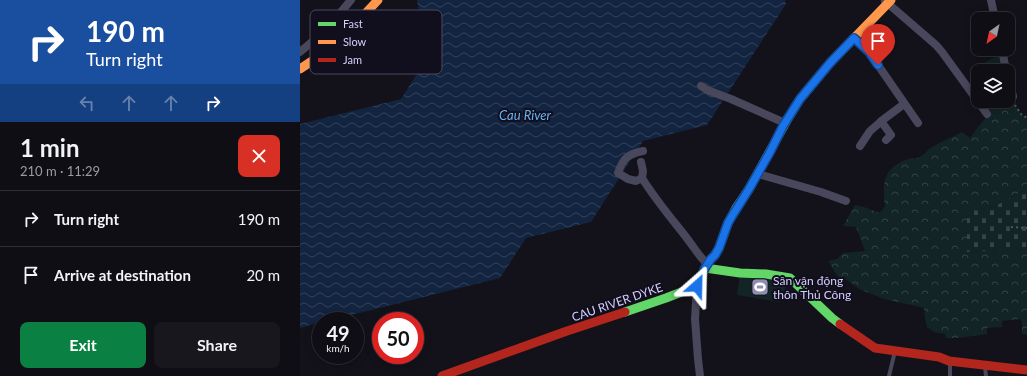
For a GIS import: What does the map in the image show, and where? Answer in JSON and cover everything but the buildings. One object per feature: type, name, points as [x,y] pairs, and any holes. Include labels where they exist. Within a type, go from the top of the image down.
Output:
[{"type":"main road","points":[[369,10],[378,0]]},
{"type":"main road","points":[[697,286],[706,266],[719,248],[728,223],[758,174],[785,123],[800,99],[830,63],[888,1]]},
{"type":"main road","points":[[300,69],[310,62]]},
{"type":"main road","points":[[706,266],[740,273],[766,274],[790,278],[832,318],[875,348],[939,357],[949,360],[1027,370]]},
{"type":"main road","name":"CAU RIVER DYKE","points":[[442,376],[697,286]]},
{"type":"street","points":[[343,10],[351,0]]},
{"type":"street","points":[[991,0],[994,12]]},
{"type":"street","points":[[888,1],[936,45],[987,114]]},
{"type":"street","points":[[854,38],[869,52],[918,124]]},
{"type":"street","points":[[300,52],[310,44]]},
{"type":"street","points":[[701,86],[707,90],[785,123]]},
{"type":"street","points":[[860,146],[870,131],[904,104]]},
{"type":"street","points":[[881,121],[891,135],[886,140]]},
{"type":"street","points":[[642,178],[636,181],[628,179],[618,173],[621,163],[625,159],[632,153],[643,151]]},
{"type":"street","points":[[641,162],[643,171],[642,178],[706,266]]},
{"type":"street","points":[[758,174],[821,192],[846,201]]},
{"type":"street","points":[[697,286],[695,319],[700,376]]},
{"type":"lane","points":[[889,376],[895,350]]},
{"type":"lane","points":[[949,360],[950,376]]},
{"type":"lane","points":[[985,364],[986,376]]},
{"type":"path","points":[[1015,105],[1021,114],[1027,118]]},
{"type":"path","points":[[1011,228],[1027,228]]},
{"type":"green space","points":[[997,56],[1003,56],[1004,64],[983,64]]},
{"type":"green space","points":[[1015,105],[1021,114],[1027,118],[1027,189],[993,207],[967,211],[967,252],[1027,249],[1027,335],[1022,334],[1021,319],[1002,321],[1002,327],[987,328],[987,334],[946,338],[945,334],[934,332],[927,327],[924,308],[884,299],[859,289],[843,277],[840,280],[828,261],[837,259],[843,253],[865,251],[856,227],[843,226],[855,205],[880,213],[885,206],[884,183],[893,167],[908,159],[919,158],[930,148],[962,132],[970,138],[989,114],[984,110],[985,108],[1015,108]]},
{"type":"green space","points":[[1027,189],[1027,249],[967,252],[967,211],[993,207]]},
{"type":"green space","points":[[740,273],[790,278],[779,302],[737,295]]},
{"type":"water","name":"Cau River","points":[[417,0],[785,0],[786,4],[707,125],[643,141],[591,222],[526,238],[500,278],[363,312],[312,312],[312,325],[300,328],[300,124],[401,99],[417,74],[442,74],[442,10],[419,10]]},
{"type":"traffic: fast","points":[[625,312],[697,286],[705,268],[719,248],[728,223],[736,208],[749,189],[786,122]]},
{"type":"traffic: fast","points":[[705,268],[790,278],[840,324]]},
{"type":"traffic: slow","points":[[369,10],[378,0]]},
{"type":"traffic: slow","points":[[786,122],[800,99],[830,63],[891,0]]},
{"type":"traffic: slow","points":[[300,69],[310,62]]},
{"type":"traffic: jam","points":[[442,376],[567,331],[625,312]]},
{"type":"traffic: jam","points":[[840,324],[875,348],[939,357],[949,361],[1027,370]]},
{"type":"place","name":"Sân vận động thôn Thủ Công","points":[[760,287]]},
{"type":"route","points":[[697,286],[705,268],[719,248],[728,223],[736,208],[749,189],[783,126],[800,99],[830,63],[854,38],[869,52],[878,65]]}]
